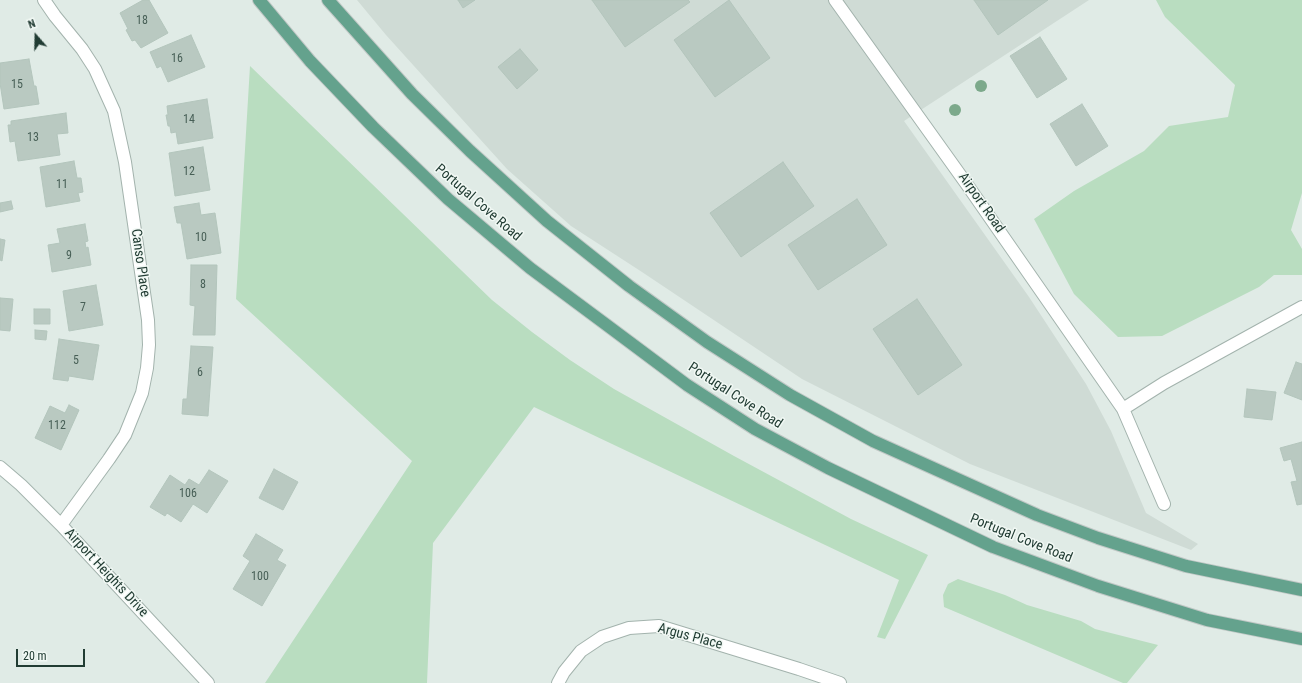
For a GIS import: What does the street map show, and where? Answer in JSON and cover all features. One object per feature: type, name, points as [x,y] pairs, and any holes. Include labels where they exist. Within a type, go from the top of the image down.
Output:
[{"type":"main road","name":"Portugal Cove Road","points":[[259,0],[310,61],[373,127],[448,199],[530,268],[687,384],[755,429],[828,468],[993,547],[1098,586],[1207,620],[1302,638]]},
{"type":"main road","name":"Portugal Cove Road","points":[[328,0],[412,94],[470,151],[547,221],[647,299],[707,342],[790,395],[873,441],[1037,515],[1098,538],[1186,566],[1302,590]]},
{"type":"street","name":"Canso Place","points":[[44,0],[82,49],[95,69],[114,111],[126,162],[148,320],[149,345],[148,368],[142,393],[125,435],[61,525]]},
{"type":"street","name":"Airport Road","points":[[835,0],[960,174],[1123,409],[1164,504]]},
{"type":"street","points":[[1123,409],[1164,383],[1302,307]]},
{"type":"street","name":"Airport Heights Drive","points":[[0,467],[21,485],[61,525],[208,683]]},
{"type":"street","name":"Argus Place","points":[[558,683],[564,672],[581,651],[602,637],[629,628],[659,626],[840,683]]},
{"type":"shaded area","points":[[357,0],[1089,0],[904,121],[1029,297],[1086,384],[1111,431],[1146,513],[1198,544],[1191,550],[970,464],[802,379],[571,226],[507,169],[386,35]]},
{"type":"green space","points":[[1156,0],[1302,0],[1302,193],[1291,230],[1302,249],[1302,275],[1274,275],[1259,287],[1162,336],[1118,337],[1074,294],[1034,219],[1074,191],[1144,151],[1169,126],[1228,117],[1235,85],[1165,17]]},
{"type":"green space","points":[[250,66],[492,300],[570,360],[614,389],[734,456],[851,519],[928,555],[885,639],[877,637],[899,580],[534,407],[433,543],[427,683],[265,683],[412,461],[236,299]]},
{"type":"green space","points":[[958,579],[1005,595],[1027,605],[1081,621],[1095,629],[1158,645],[1127,683],[1123,683],[944,607],[943,595],[948,584]]},
{"type":"building","points":[[143,0],[149,0],[168,33],[141,48],[135,40],[132,41],[120,13]]},
{"type":"building","points":[[458,0],[475,0],[463,8]]},
{"type":"building","points":[[592,0],[688,0],[690,2],[625,47]]},
{"type":"building","points":[[729,0],[770,58],[715,97],[674,40]]},
{"type":"building","points":[[974,0],[1048,0],[998,35]]},
{"type":"building","points":[[191,35],[205,67],[168,82],[161,66],[157,68],[150,52]]},
{"type":"building","points":[[1040,37],[1067,79],[1037,98],[1010,56]]},
{"type":"building","points":[[520,49],[538,70],[517,89],[498,67]]},
{"type":"building","points":[[29,59],[39,104],[4,109],[0,83],[0,63]]},
{"type":"building","points":[[207,99],[213,138],[178,144],[176,132],[171,133],[170,126],[168,126],[166,115],[168,115],[167,106]]},
{"type":"building","points":[[1082,104],[1108,146],[1076,166],[1050,124]]},
{"type":"building","points":[[66,113],[68,133],[57,134],[60,155],[18,161],[15,141],[10,142],[8,125],[11,125],[11,121]]},
{"type":"building","points":[[203,147],[210,190],[175,196],[169,153]]},
{"type":"building","points":[[74,161],[77,178],[81,178],[83,192],[78,193],[80,201],[46,207],[40,167]]},
{"type":"building","points":[[783,162],[814,206],[741,257],[710,213]]},
{"type":"building","points":[[857,199],[887,245],[818,290],[788,245]]},
{"type":"building","points":[[11,201],[13,209],[0,212],[0,203]]},
{"type":"building","points":[[199,203],[201,215],[215,213],[221,253],[187,259],[181,223],[177,223],[174,207]]},
{"type":"building","points":[[85,224],[88,241],[85,242],[86,248],[88,247],[91,265],[52,272],[48,245],[60,243],[57,229]]},
{"type":"building","points":[[0,239],[5,240],[2,261],[0,260]]},
{"type":"building","points":[[191,265],[217,265],[215,335],[193,335],[195,306],[190,305]]},
{"type":"building","points":[[96,285],[103,325],[69,331],[63,291]]},
{"type":"building","points":[[0,298],[13,299],[10,331],[0,330]]},
{"type":"building","points":[[917,299],[962,365],[918,395],[873,329]]},
{"type":"building","points":[[34,309],[50,309],[50,324],[34,324]]},
{"type":"building","points":[[35,330],[47,331],[46,340],[35,339]]},
{"type":"building","points":[[59,339],[99,345],[93,380],[69,376],[68,381],[53,379]]},
{"type":"building","points":[[191,346],[213,347],[208,416],[182,414],[183,399],[187,399]]},
{"type":"building","points":[[1296,362],[1302,364],[1302,400],[1284,393]]},
{"type":"building","points":[[1247,389],[1276,392],[1272,420],[1244,417]]},
{"type":"building","points":[[69,405],[79,410],[61,450],[35,438],[50,406],[65,413]]},
{"type":"building","points":[[1302,442],[1302,504],[1297,505],[1291,482],[1297,481],[1291,459],[1284,461],[1280,448]]},
{"type":"building","points":[[274,469],[298,482],[283,510],[259,498]]},
{"type":"building","points":[[209,470],[228,481],[207,513],[193,504],[181,522],[167,513],[165,516],[150,507],[170,475],[185,485],[189,479],[199,485]]},
{"type":"building","points":[[256,534],[283,550],[277,560],[286,565],[262,606],[233,589],[250,561],[243,556]]}]
